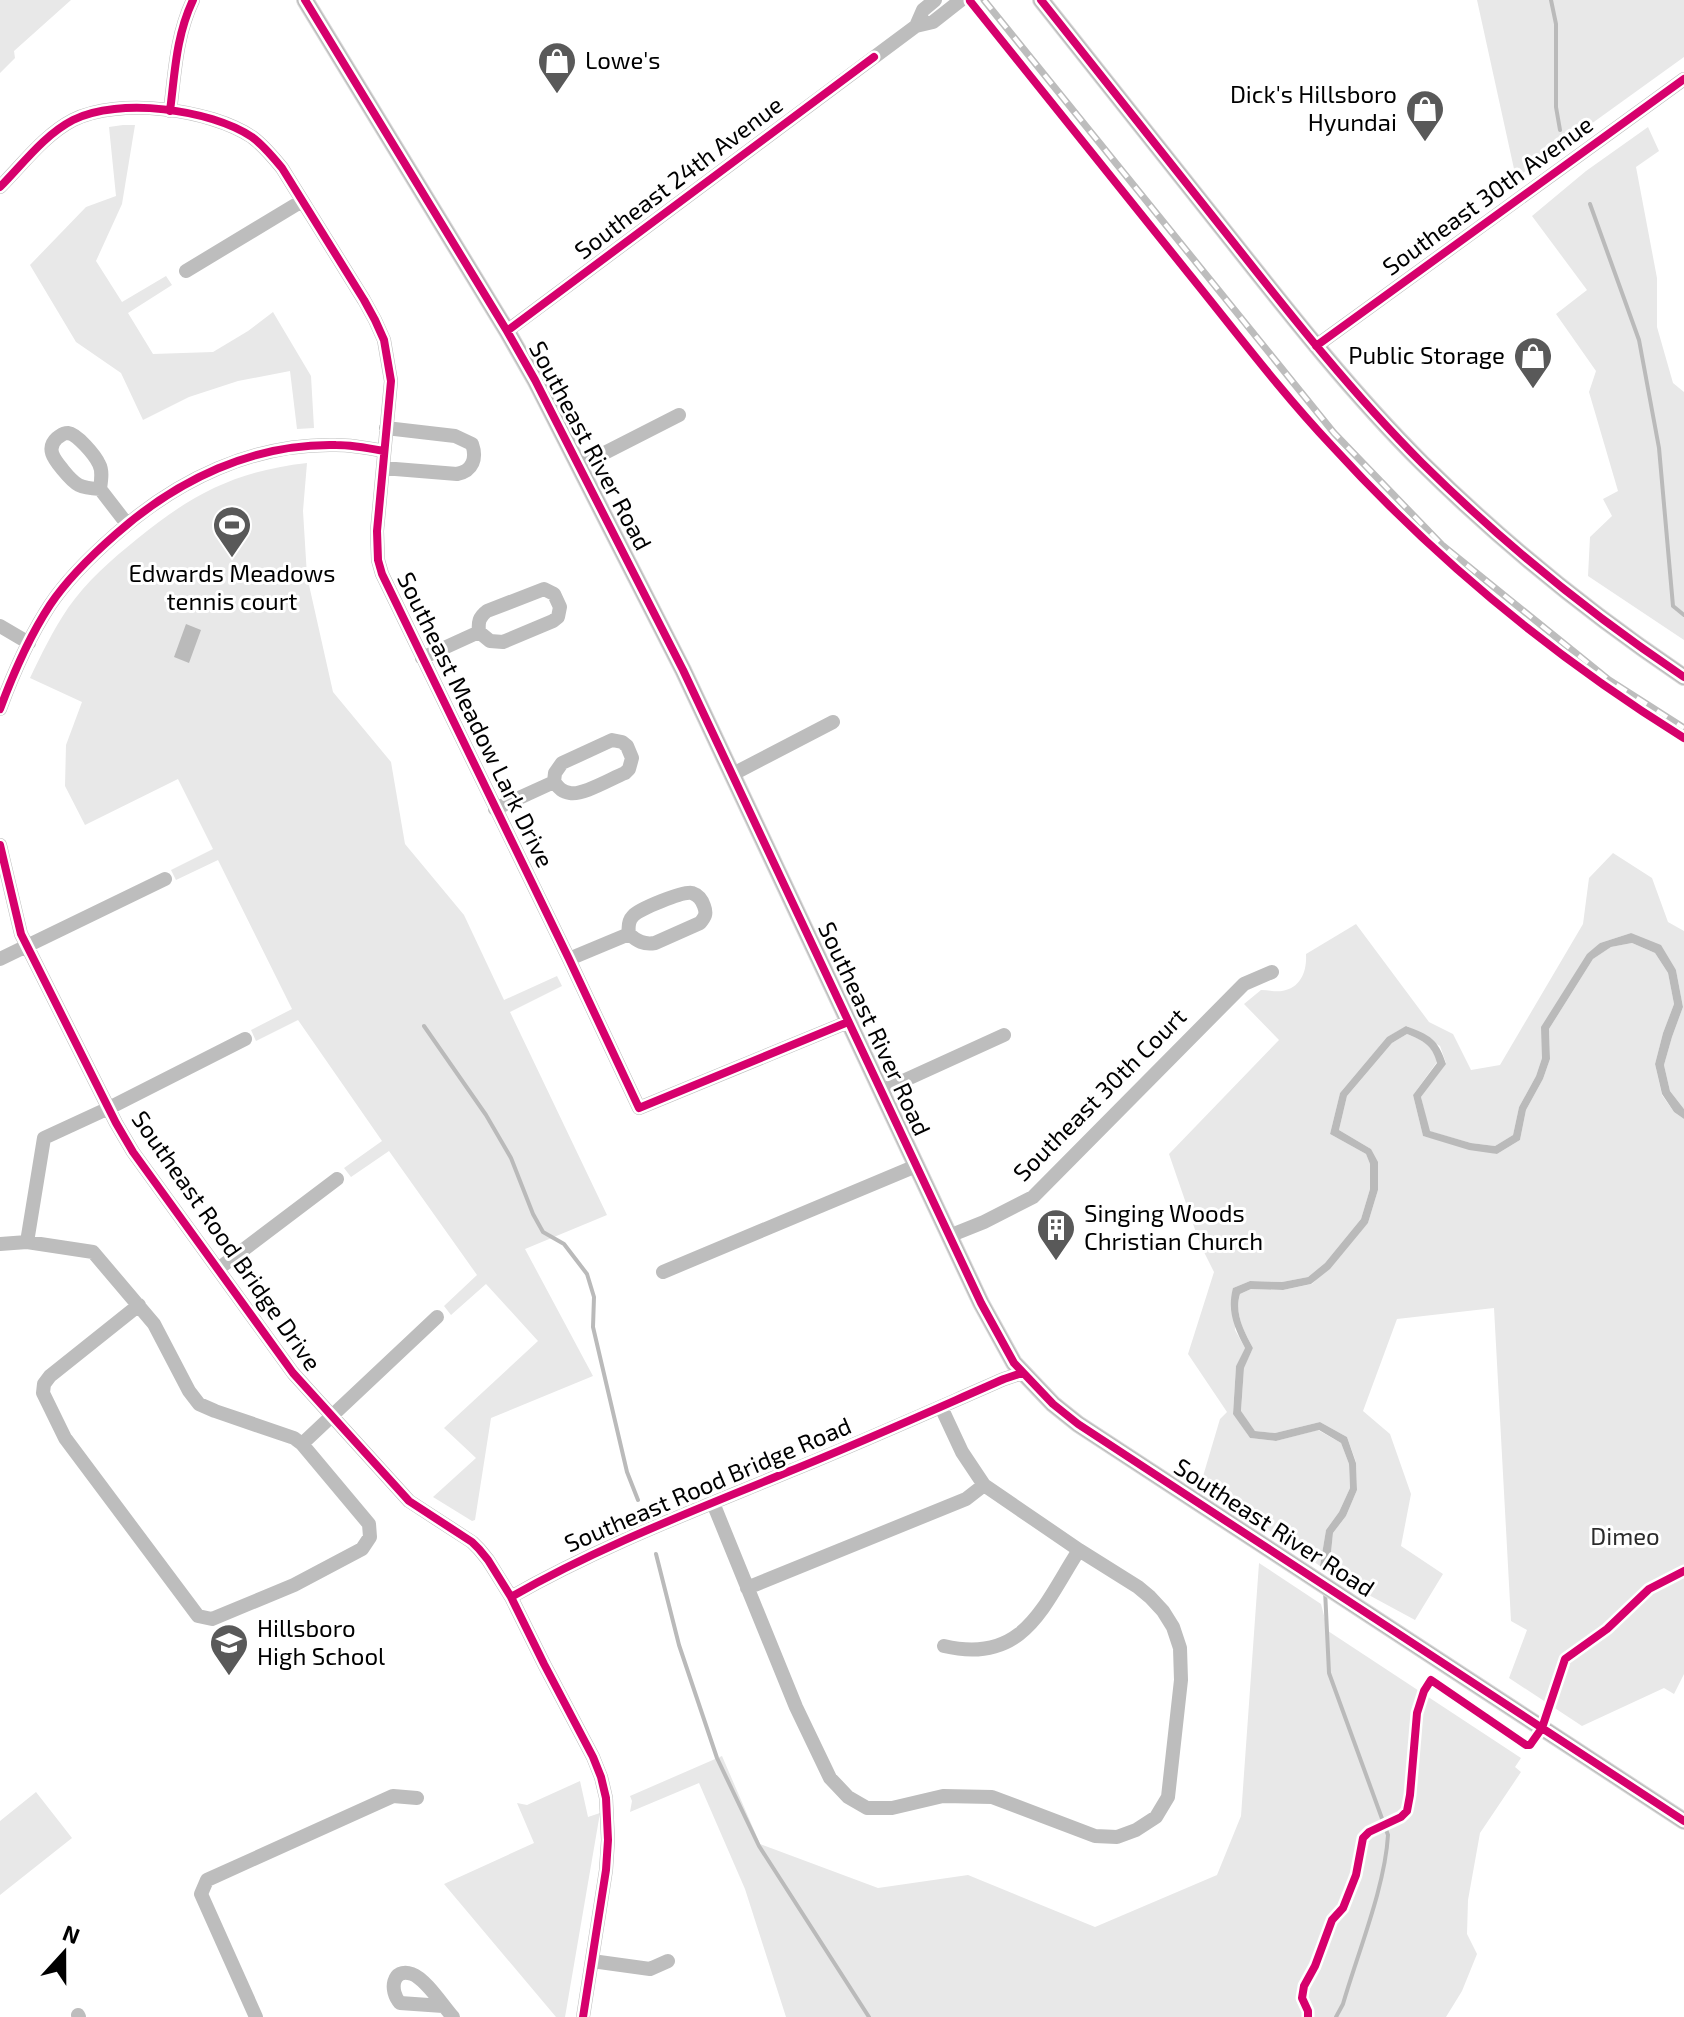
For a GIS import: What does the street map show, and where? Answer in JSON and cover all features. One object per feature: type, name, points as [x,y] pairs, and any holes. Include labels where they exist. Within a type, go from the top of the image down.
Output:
[{"type":"main road","name":"Southeast River Road","points":[[305,0],[507,331],[579,466],[733,774],[981,1303],[1022,1373],[1078,1424],[1684,1821]]},
{"type":"main road","points":[[1041,0],[1316,346],[1421,462],[1556,584],[1601,620],[1684,677]]},
{"type":"street","points":[[170,111],[183,20],[193,0]]},
{"type":"street","name":"Southeast 24th Avenue","points":[[916,26],[923,10],[935,0]]},
{"type":"street","name":"Southeast 24th Avenue","points":[[507,331],[916,26],[933,22],[961,0]]},
{"type":"street","name":"Southeast 30th Avenue","points":[[1316,346],[1684,79]]},
{"type":"street","name":"Southeast Meadow Lark Drive","points":[[0,187],[60,128],[100,110],[131,108],[187,113],[230,125],[253,138],[282,168],[364,300],[384,340],[391,381],[377,531],[382,574],[639,1108],[848,1022]]},
{"type":"street","points":[[186,271],[302,201]]},
{"type":"street","points":[[579,466],[679,415]]},
{"type":"street","points":[[383,468],[457,474],[466,472],[474,458],[472,444],[455,436],[386,428]]},
{"type":"street","points":[[0,709],[50,604],[92,555],[165,496],[216,469],[256,455],[304,446],[334,445],[384,451]]},
{"type":"street","points":[[100,489],[127,524]]},
{"type":"street","points":[[538,590],[549,590],[560,607],[558,617],[553,621],[503,642],[490,641],[479,632],[481,615],[538,590]]},
{"type":"street","points":[[0,626],[29,643]]},
{"type":"street","points":[[422,658],[479,632]]},
{"type":"street","points":[[733,774],[833,722]]},
{"type":"street","points":[[612,740],[627,746],[632,758],[625,773],[578,793],[566,792],[554,782],[555,773],[562,763],[612,740]]},
{"type":"street","points":[[495,809],[554,782]]},
{"type":"street","name":"Southeast Rood Bridge Drive","points":[[0,845],[21,934],[133,1152],[293,1373],[409,1501],[479,1549],[511,1597]]},
{"type":"street","points":[[0,959],[165,879]]},
{"type":"street","points":[[693,893],[700,897],[706,910],[700,923],[655,943],[641,942],[629,934],[628,924],[635,914],[681,894],[693,893]]},
{"type":"street","points":[[569,959],[629,934]]},
{"type":"street","name":"Southeast 30th Court","points":[[949,1236],[1033,1197],[1244,984],[1272,972]]},
{"type":"street","points":[[881,1091],[1004,1035]]},
{"type":"street","points":[[27,1242],[44,1138],[245,1039]]},
{"type":"street","points":[[663,1272],[916,1166]]},
{"type":"street","points":[[218,1269],[337,1179]]},
{"type":"street","points":[[0,1244],[27,1242],[93,1252],[139,1305],[154,1324],[199,1404],[294,1438],[302,1444],[369,1524],[370,1537],[362,1549],[294,1585],[212,1619],[198,1616],[65,1438],[43,1393],[44,1384],[50,1376],[139,1305]]},
{"type":"street","points":[[302,1444],[437,1317]]},
{"type":"street","name":"Southeast Rood Bridge Road","points":[[511,1597],[561,1569],[645,1531],[1022,1373]]},
{"type":"street","points":[[713,1503],[796,1707],[830,1778],[848,1797],[867,1808],[892,1808],[943,1796],[992,1797],[1095,1836],[1117,1837],[1136,1830],[1156,1817],[1168,1797],[1181,1680],[1180,1648],[1173,1627],[1150,1597],[984,1485],[962,1452],[941,1407]]},
{"type":"street","points":[[747,1588],[966,1499],[984,1485]]},
{"type":"street","points":[[944,1646],[970,1650],[990,1648],[1023,1633],[1033,1623],[1079,1550]]},
{"type":"street","points":[[511,1597],[593,1757],[606,1798],[608,1840],[583,2017]]},
{"type":"street","points":[[256,2017],[201,1894],[207,1880],[393,1796],[417,1798]]},
{"type":"street","points":[[592,1961],[650,1969],[668,1961]]},
{"type":"green space","points":[[0,0],[71,0],[14,51],[15,58],[0,73]]},
{"type":"green space","points":[[1477,0],[1684,0],[1684,57],[1516,178]]},
{"type":"green space","points":[[135,125],[122,204],[96,261],[122,302],[166,276],[172,285],[128,313],[153,354],[213,352],[273,312],[311,376],[314,428],[297,429],[290,371],[238,381],[189,397],[143,420],[121,373],[76,342],[30,265],[86,207],[116,196],[109,127]]},
{"type":"green space","points":[[1648,127],[1659,151],[1636,167],[1657,278],[1657,327],[1673,383],[1684,392],[1684,640],[1588,576],[1590,537],[1612,516],[1603,499],[1618,491],[1589,392],[1596,371],[1556,314],[1587,290],[1532,216],[1586,171]]},
{"type":"green space","points":[[307,463],[303,511],[307,576],[333,692],[391,762],[405,844],[464,915],[504,1000],[557,976],[562,986],[510,1012],[607,1215],[525,1249],[593,1376],[491,1418],[475,1520],[472,1521],[433,1497],[476,1458],[444,1428],[538,1341],[486,1284],[451,1315],[444,1306],[477,1275],[389,1151],[351,1177],[344,1168],[382,1141],[298,1020],[256,1041],[251,1030],[292,1009],[218,860],[176,880],[171,870],[213,849],[178,779],[85,825],[65,786],[66,745],[82,702],[30,678],[75,598],[109,563],[157,523],[216,487],[258,472]]},
{"type":"green space","points":[[1613,853],[1652,878],[1668,922],[1684,931],[1684,1109],[1670,1091],[1664,1065],[1683,1007],[1676,970],[1631,933],[1600,943],[1542,1027],[1542,1058],[1519,1107],[1513,1135],[1495,1146],[1429,1131],[1421,1097],[1446,1063],[1440,1046],[1407,1026],[1387,1037],[1340,1093],[1330,1134],[1366,1154],[1370,1164],[1370,1189],[1361,1219],[1325,1263],[1308,1277],[1282,1282],[1250,1281],[1233,1288],[1235,1330],[1245,1348],[1236,1366],[1233,1413],[1250,1438],[1276,1441],[1318,1430],[1341,1443],[1349,1464],[1350,1488],[1326,1530],[1320,1566],[1201,1483],[1220,1419],[1227,1412],[1188,1354],[1214,1272],[1200,1244],[1169,1154],[1279,1040],[1244,1004],[1261,990],[1282,991],[1294,986],[1304,972],[1306,954],[1356,924],[1429,1022],[1453,1034],[1471,1070],[1500,1065],[1583,924],[1589,878]]},
{"type":"green space","name":"Dimeo","points":[[1632,943],[1655,953],[1668,973],[1674,1004],[1655,1064],[1662,1095],[1674,1112],[1684,1119],[1684,1674],[1674,1694],[1664,1688],[1582,1726],[1509,1678],[1527,1630],[1511,1621],[1494,1308],[1397,1319],[1363,1411],[1390,1434],[1411,1494],[1401,1546],[1443,1574],[1415,1620],[1329,1572],[1333,1533],[1346,1516],[1357,1490],[1356,1462],[1347,1437],[1320,1422],[1275,1433],[1255,1431],[1241,1412],[1244,1367],[1253,1348],[1241,1322],[1238,1301],[1240,1294],[1251,1289],[1283,1290],[1312,1284],[1368,1223],[1378,1190],[1371,1149],[1339,1130],[1347,1096],[1392,1043],[1407,1034],[1426,1044],[1437,1062],[1413,1095],[1423,1136],[1497,1154],[1520,1140],[1526,1110],[1550,1059],[1549,1029],[1593,959],[1611,947]]},
{"type":"green space","points":[[1259,1563],[1321,1604],[1328,1631],[1521,1758],[1515,1767],[1521,1772],[1480,1833],[1468,1900],[1467,1934],[1477,1954],[1462,1991],[1446,2017],[786,2017],[745,1889],[699,1783],[630,1812],[630,1796],[722,1756],[760,1844],[878,1888],[968,1875],[1095,1927],[1217,1875],[1241,1816]]},
{"type":"green space","points":[[580,1781],[588,1817],[600,1813],[565,2017],[556,2017],[444,1884],[534,1843],[517,1803],[527,1805]]},
{"type":"green space","points":[[36,1792],[72,1838],[0,1895],[0,1821]]},
{"type":"shaded area","points":[[186,624],[201,630],[189,663],[174,657]]},
{"type":"shaded area","points":[[1631,933],[1661,945],[1676,970],[1683,1007],[1664,1065],[1670,1091],[1684,1109],[1684,1119],[1674,1112],[1662,1094],[1655,1064],[1674,1004],[1668,973],[1655,953],[1632,943],[1611,947],[1593,959],[1549,1029],[1550,1059],[1526,1110],[1520,1140],[1497,1154],[1469,1150],[1423,1136],[1413,1095],[1437,1063],[1435,1057],[1426,1044],[1407,1034],[1392,1043],[1347,1096],[1339,1130],[1371,1149],[1378,1162],[1378,1190],[1368,1223],[1330,1269],[1311,1284],[1283,1290],[1251,1289],[1240,1294],[1239,1315],[1253,1348],[1244,1368],[1241,1411],[1255,1431],[1275,1433],[1320,1422],[1347,1437],[1356,1463],[1357,1490],[1346,1516],[1333,1533],[1329,1572],[1320,1566],[1326,1530],[1350,1488],[1349,1464],[1341,1443],[1319,1430],[1276,1441],[1250,1438],[1233,1414],[1236,1366],[1245,1348],[1233,1319],[1233,1288],[1250,1281],[1282,1282],[1308,1277],[1325,1263],[1361,1219],[1370,1189],[1370,1164],[1366,1154],[1330,1134],[1340,1093],[1387,1037],[1406,1026],[1432,1039],[1440,1049],[1446,1064],[1421,1097],[1430,1131],[1471,1143],[1495,1146],[1513,1135],[1519,1107],[1542,1058],[1541,1027],[1587,954],[1600,943]]},
{"type":"waterway","points":[[1551,0],[1556,24],[1556,107],[1560,130]]},
{"type":"waterway","points":[[1590,204],[1639,340],[1659,448],[1673,606],[1684,615]]},
{"type":"waterway","points":[[424,1026],[486,1115],[511,1158],[543,1232],[564,1244],[587,1274],[594,1297],[593,1327],[627,1472],[638,1500]]},
{"type":"waterway","points":[[656,1554],[679,1645],[717,1758],[759,1846],[869,2017]]},
{"type":"waterway","points":[[1325,1590],[1329,1673],[1388,1835],[1376,1898],[1343,2004],[1336,2017]]},
{"type":"railway","points":[[984,0],[1334,433],[1442,545],[1609,680],[1684,728]]},
{"type":"cycle path","points":[[170,111],[180,41],[193,0]]},
{"type":"cycle path","points":[[305,0],[535,380],[683,670],[981,1303],[1014,1363],[1053,1404],[1078,1424],[1684,1821]]},
{"type":"cycle path","points":[[1041,0],[1301,327],[1397,437],[1453,493],[1548,576],[1684,677]]},
{"type":"cycle path","points":[[970,1],[1277,383],[1372,488],[1498,604],[1589,674],[1684,738]]},
{"type":"cycle path","points":[[507,331],[874,57]]},
{"type":"cycle path","points":[[1316,346],[1684,79]]},
{"type":"cycle path","points":[[0,187],[62,126],[92,113],[114,109],[164,109],[213,119],[234,127],[264,147],[282,168],[364,300],[384,340],[391,381],[377,531],[382,574],[639,1108],[848,1022]]},
{"type":"cycle path","points":[[0,709],[28,643],[57,595],[107,542],[164,497],[218,468],[275,450],[336,445],[384,451]]},
{"type":"cycle path","points":[[0,845],[21,934],[133,1152],[293,1373],[409,1501],[472,1542],[488,1560],[511,1597],[593,1757],[606,1798],[608,1840],[583,2017]]},
{"type":"cycle path","points":[[511,1597],[579,1561],[649,1530],[1022,1373]]},
{"type":"cycle path","points":[[1308,2017],[1302,1998],[1304,1986],[1332,1920],[1343,1908],[1356,1875],[1363,1838],[1407,1811],[1417,1713],[1431,1680],[1530,1745],[1542,1728],[1565,1659],[1607,1629],[1649,1589],[1684,1571]]},
{"type":"place","name":"Lowe's","points":[[557,95]]},
{"type":"place","name":"Dick's Hillsboro Hyundai","points":[[1425,143]]},
{"type":"place","name":"Public Storage","points":[[1533,390]]},
{"type":"place","name":"Edwards Meadows tennis court","points":[[232,559]]},
{"type":"place","name":"Singing Woods Christian Church","points":[[1056,1262]]},
{"type":"place","name":"Hillsboro High School","points":[[229,1677]]}]
